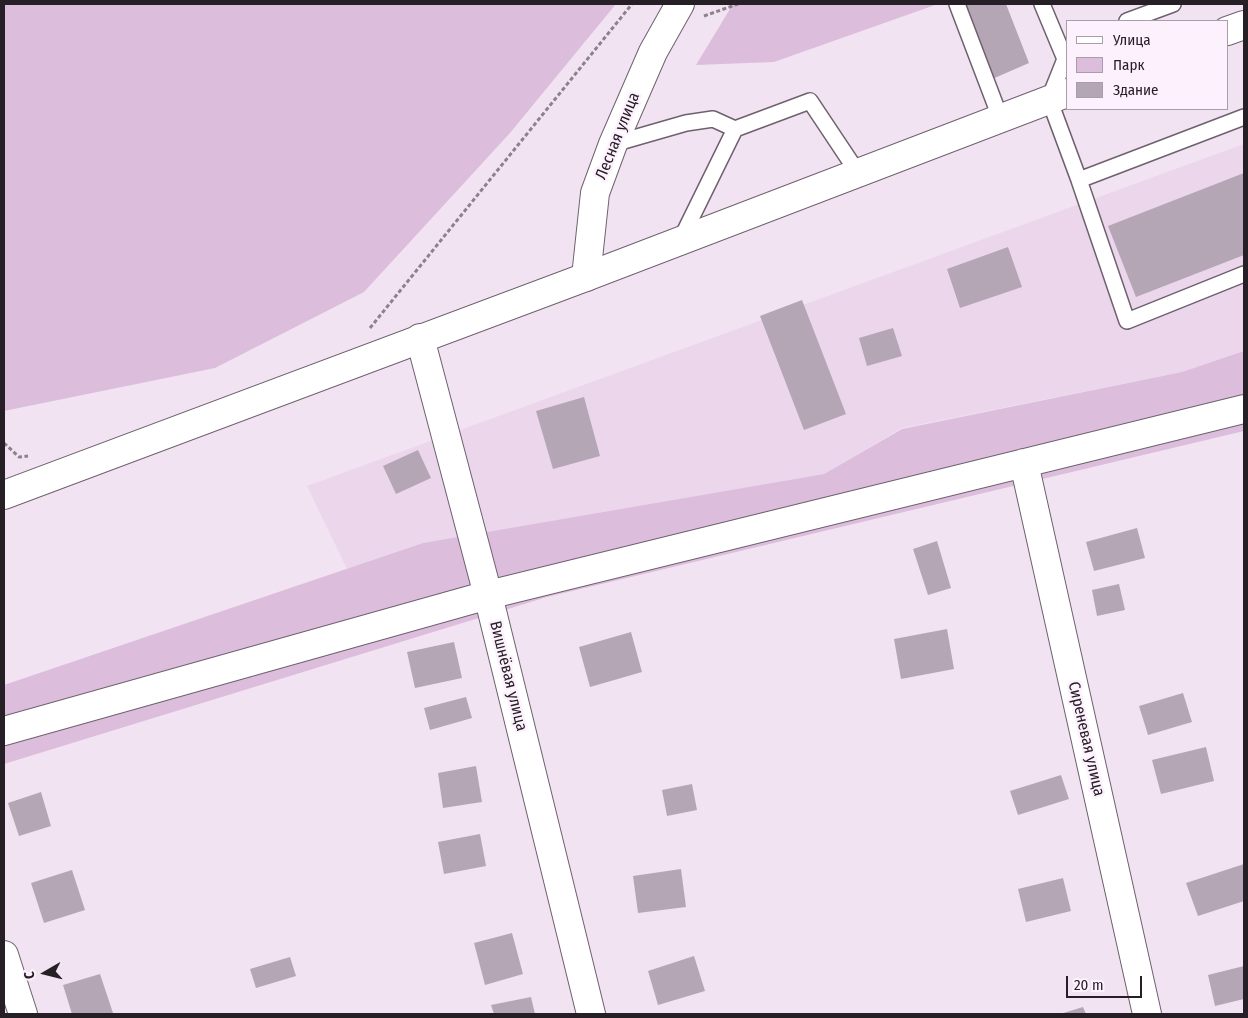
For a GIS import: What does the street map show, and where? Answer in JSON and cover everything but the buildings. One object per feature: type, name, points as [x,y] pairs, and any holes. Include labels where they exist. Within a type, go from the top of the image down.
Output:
[{"type":"street","name":"Лесная улица","points":[[586,277],[595,193],[613,144],[653,52],[680,4]]},
{"type":"street","points":[[1228,31],[1244,24]]},
{"type":"street","points":[[4,495],[586,277],[1058,96]]},
{"type":"street","name":"Вишнёвая улица","points":[[420,338],[488,595],[591,1014]]},
{"type":"street","points":[[4,730],[488,595],[1244,409]]},
{"type":"street","name":"Сиреневая улица","points":[[1024,464],[1147,1014]]},
{"type":"street","points":[[4,955],[23,1014]]},
{"type":"lane","points":[[957,4],[1000,117]]},
{"type":"lane","points":[[1042,4],[1065,59],[1058,96],[1079,180],[1127,321],[1244,274]]},
{"type":"lane","points":[[1131,20],[1173,4]]},
{"type":"lane","points":[[680,241],[735,129],[810,102],[858,173]]},
{"type":"lane","points":[[1079,180],[1244,117]]},
{"type":"lane","points":[[613,144],[686,122],[713,119],[735,129]]},
{"type":"path","points":[[369,330],[632,4]]},
{"type":"path","points":[[4,443],[19,457],[36,455]]},
{"type":"shaded area","points":[[1244,144],[1244,351],[1182,372],[902,428],[824,474],[423,543],[347,569],[307,486]]},
{"type":"green space","points":[[4,4],[616,4],[510,133],[364,292],[215,368],[4,411]]},
{"type":"green space","points":[[733,4],[938,4],[774,62],[696,65]]},
{"type":"green space","points":[[1244,351],[1244,431],[547,597],[4,764],[4,685],[423,543],[824,474],[902,429],[1182,372]]}]
